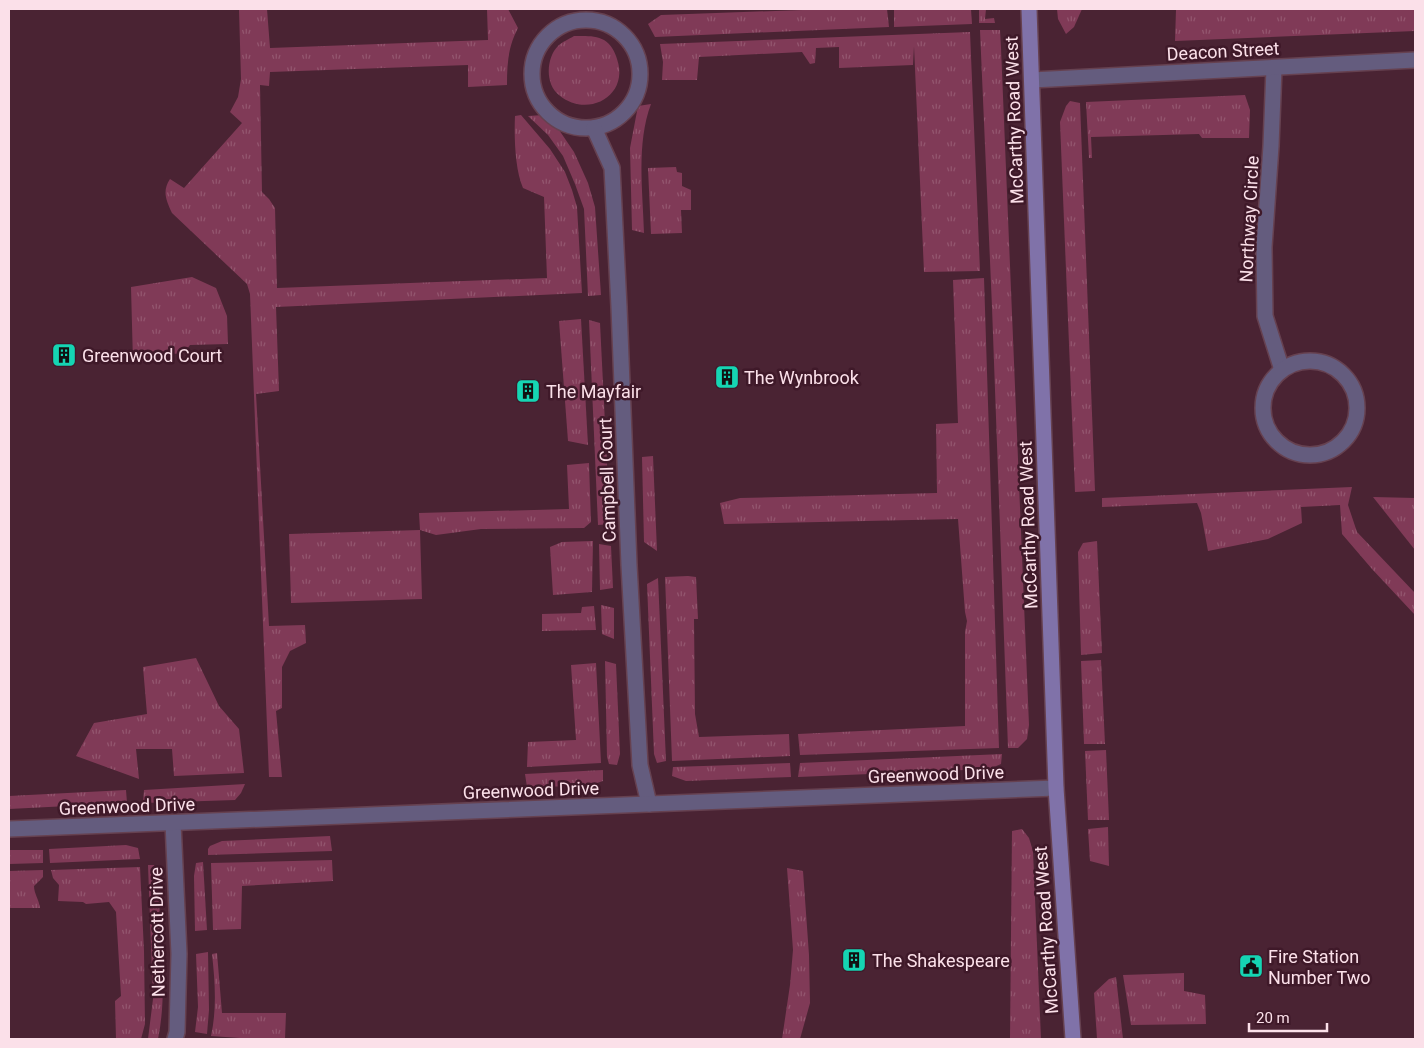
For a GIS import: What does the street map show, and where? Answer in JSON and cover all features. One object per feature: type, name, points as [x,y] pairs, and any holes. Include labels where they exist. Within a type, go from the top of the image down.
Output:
[{"type":"street","name":"McCarthy Road West","points":[[1029,9],[1056,788],[1073,1039]]},
{"type":"street","points":[[591,19],[609,24],[631,42],[637,53],[640,86],[632,104],[613,122],[594,128],[564,124],[549,113],[537,98],[532,73],[536,54],[548,35],[564,24],[591,19]]},
{"type":"street","name":"Deacon Street","points":[[1032,80],[1415,60]]},
{"type":"street","name":"Northway Circle","points":[[1274,68],[1264,247],[1265,316],[1282,370]]},
{"type":"street","name":"Campbell Court","points":[[594,128],[612,168],[620,307],[629,565],[640,765],[649,804]]},
{"type":"street","points":[[1313,361],[1329,365],[1349,381],[1356,396],[1355,425],[1340,446],[1326,454],[1303,456],[1282,447],[1270,435],[1264,420],[1263,397],[1270,382],[1282,370],[1297,362],[1313,361]]},
{"type":"street","name":"Greenwood Drive","points":[[9,829],[1056,788]]},
{"type":"street","name":"Nethercott Drive","points":[[172,823],[179,954],[177,1032],[175,1039]]},
{"type":"green space","points":[[239,9],[267,9],[270,48],[488,40],[487,9],[508,9],[518,28],[509,56],[507,85],[468,87],[468,65],[270,72],[269,86],[260,85],[262,192],[275,208],[277,288],[547,278],[544,197],[523,188],[517,163],[515,116],[521,115],[550,149],[565,172],[572,190],[577,207],[582,293],[276,307],[279,391],[256,394],[269,626],[305,625],[306,643],[290,651],[282,667],[282,708],[276,711],[282,777],[269,777],[250,294],[247,284],[172,213],[166,196],[166,188],[170,179],[184,188],[242,123],[230,112],[238,97],[241,79]]},
{"type":"green space","points":[[830,9],[887,9],[889,27],[655,37],[648,24],[661,15]]},
{"type":"green space","points":[[894,9],[971,9],[972,24],[894,27]]},
{"type":"green space","points":[[979,9],[986,9],[985,19],[994,18],[995,23],[979,23]]},
{"type":"green space","points":[[1057,9],[1082,9],[1074,27],[1066,34],[1058,19]]},
{"type":"green space","points":[[1176,9],[1415,9],[1415,31],[1175,41]]},
{"type":"green space","points":[[980,30],[1000,30],[1001,48],[1029,725],[1027,739],[1018,748],[1008,748]]},
{"type":"green space","points":[[970,32],[980,271],[924,272],[914,46],[913,65],[839,68],[839,47],[816,48],[815,63],[810,64],[802,52],[699,57],[697,80],[662,80],[663,62],[660,44]]},
{"type":"green space","points":[[574,36],[601,38],[609,44],[617,59],[619,72],[617,84],[612,93],[603,100],[593,104],[582,105],[570,102],[554,90],[549,78],[549,64],[554,51]]},
{"type":"green space","points":[[1245,95],[1250,110],[1249,138],[1202,138],[1199,134],[1091,137],[1092,158],[1089,158],[1086,102]]},
{"type":"green space","points":[[1070,101],[1080,103],[1095,491],[1075,492],[1060,122]]},
{"type":"green space","points":[[651,104],[643,135],[641,168],[644,233],[632,230],[630,148],[638,106]]},
{"type":"green space","points":[[543,115],[557,127],[574,152],[588,183],[595,207],[601,295],[588,296],[584,209],[575,184],[563,156],[548,135],[528,116]]},
{"type":"green space","points":[[676,167],[677,172],[682,173],[682,186],[691,190],[691,210],[681,210],[682,233],[651,234],[648,168]]},
{"type":"green space","points":[[192,277],[216,288],[227,316],[228,344],[190,345],[183,354],[156,353],[146,362],[133,362],[131,287]]},
{"type":"green space","points":[[984,278],[999,748],[800,755],[798,734],[965,726],[965,632],[967,621],[958,519],[724,524],[720,503],[740,498],[937,493],[936,424],[958,423],[953,280]]},
{"type":"green space","points":[[581,319],[588,445],[568,441],[559,321]]},
{"type":"green space","points":[[589,320],[600,323],[610,524],[598,525]]},
{"type":"green space","points":[[653,456],[657,551],[644,542],[642,457]]},
{"type":"green space","points":[[589,463],[591,522],[584,528],[481,529],[436,535],[420,530],[419,513],[569,509],[567,465]]},
{"type":"green space","points":[[1352,487],[1348,505],[1357,532],[1415,593],[1415,615],[1342,534],[1340,505],[1301,507],[1302,523],[1268,539],[1208,551],[1201,513],[1197,503],[1102,507],[1102,498]]},
{"type":"green space","points":[[1373,497],[1415,498],[1415,550]]},
{"type":"green space","points":[[420,530],[422,599],[291,603],[289,534]]},
{"type":"green space","points":[[593,541],[592,592],[553,595],[550,547],[562,542]]},
{"type":"green space","points":[[1097,541],[1102,653],[1081,655],[1078,552],[1083,543]]},
{"type":"green space","points":[[599,544],[611,546],[613,588],[600,590]]},
{"type":"green space","points":[[665,577],[696,577],[698,619],[694,619],[695,714],[699,737],[789,734],[790,756],[672,761]]},
{"type":"green space","points":[[658,578],[666,761],[657,763],[654,754],[647,584]]},
{"type":"green space","points":[[601,605],[614,608],[614,639],[602,634]]},
{"type":"green space","points":[[594,606],[596,630],[542,631],[542,614],[581,613],[582,607]]},
{"type":"green space","points":[[196,658],[219,706],[239,729],[244,773],[174,776],[172,749],[136,749],[139,779],[76,756],[94,723],[147,714],[143,667]]},
{"type":"green space","points":[[1101,660],[1105,744],[1084,744],[1081,661]]},
{"type":"green space","points":[[605,661],[616,664],[620,754],[617,765],[609,764],[607,757]]},
{"type":"green space","points":[[596,663],[601,763],[527,767],[528,742],[576,740],[571,665]]},
{"type":"green space","points":[[1106,750],[1109,820],[1088,820],[1085,751]]},
{"type":"green space","points":[[1002,754],[1001,764],[989,769],[798,777],[800,763]]},
{"type":"green space","points":[[790,763],[791,777],[686,781],[672,776],[673,767]]},
{"type":"green space","points":[[603,770],[603,781],[588,786],[527,787],[525,774]]},
{"type":"green space","points":[[245,784],[235,800],[143,803],[144,790]]},
{"type":"green space","points":[[126,790],[127,803],[9,809],[9,796]]},
{"type":"green space","points":[[1108,827],[1109,866],[1090,861],[1088,829]]},
{"type":"green space","points":[[1022,829],[1029,838],[1033,851],[1041,1039],[1010,1039],[1012,831]]},
{"type":"green space","points":[[330,836],[332,851],[208,855],[210,846],[222,841]]},
{"type":"green space","points":[[126,845],[138,848],[140,859],[50,863],[49,849]]},
{"type":"green space","points":[[9,850],[43,850],[43,863],[9,864]]},
{"type":"green space","points":[[332,860],[333,881],[242,886],[241,929],[213,930],[211,863]]},
{"type":"green space","points":[[203,862],[207,930],[195,931],[194,876],[196,863]]},
{"type":"green space","points":[[148,865],[154,865],[158,879],[159,894],[163,995],[158,1039],[148,1039],[153,999]]},
{"type":"green space","points":[[140,867],[145,1024],[141,1039],[116,1039],[115,1001],[121,996],[116,912],[109,902],[86,904],[83,902],[58,901],[59,885],[53,878],[51,870]]},
{"type":"green space","points":[[787,868],[803,871],[809,955],[810,1003],[800,1039],[782,1039],[793,950]]},
{"type":"green space","points":[[43,870],[43,877],[34,886],[40,908],[9,908],[9,871]]},
{"type":"green space","points":[[208,952],[209,1010],[207,1034],[195,1032],[198,1007],[196,954]]},
{"type":"green space","points":[[217,953],[222,1013],[286,1013],[285,1039],[241,1039],[211,1036],[215,995],[212,954]]},
{"type":"green space","points":[[1184,973],[1184,991],[1205,995],[1206,1024],[1131,1025],[1123,975]]},
{"type":"green space","points":[[1116,977],[1123,1039],[1097,1039],[1094,993],[1109,979]]},
{"type":"place","name":"Greenwood Court","points":[[64,355]]},
{"type":"place","name":"The Wynbrook","points":[[727,377]]},
{"type":"place","name":"The Mayfair","points":[[528,391]]},
{"type":"place","name":"The Shakespeare","points":[[854,960]]},
{"type":"place","name":"Fire Station Number Two","points":[[1251,966]]}]
